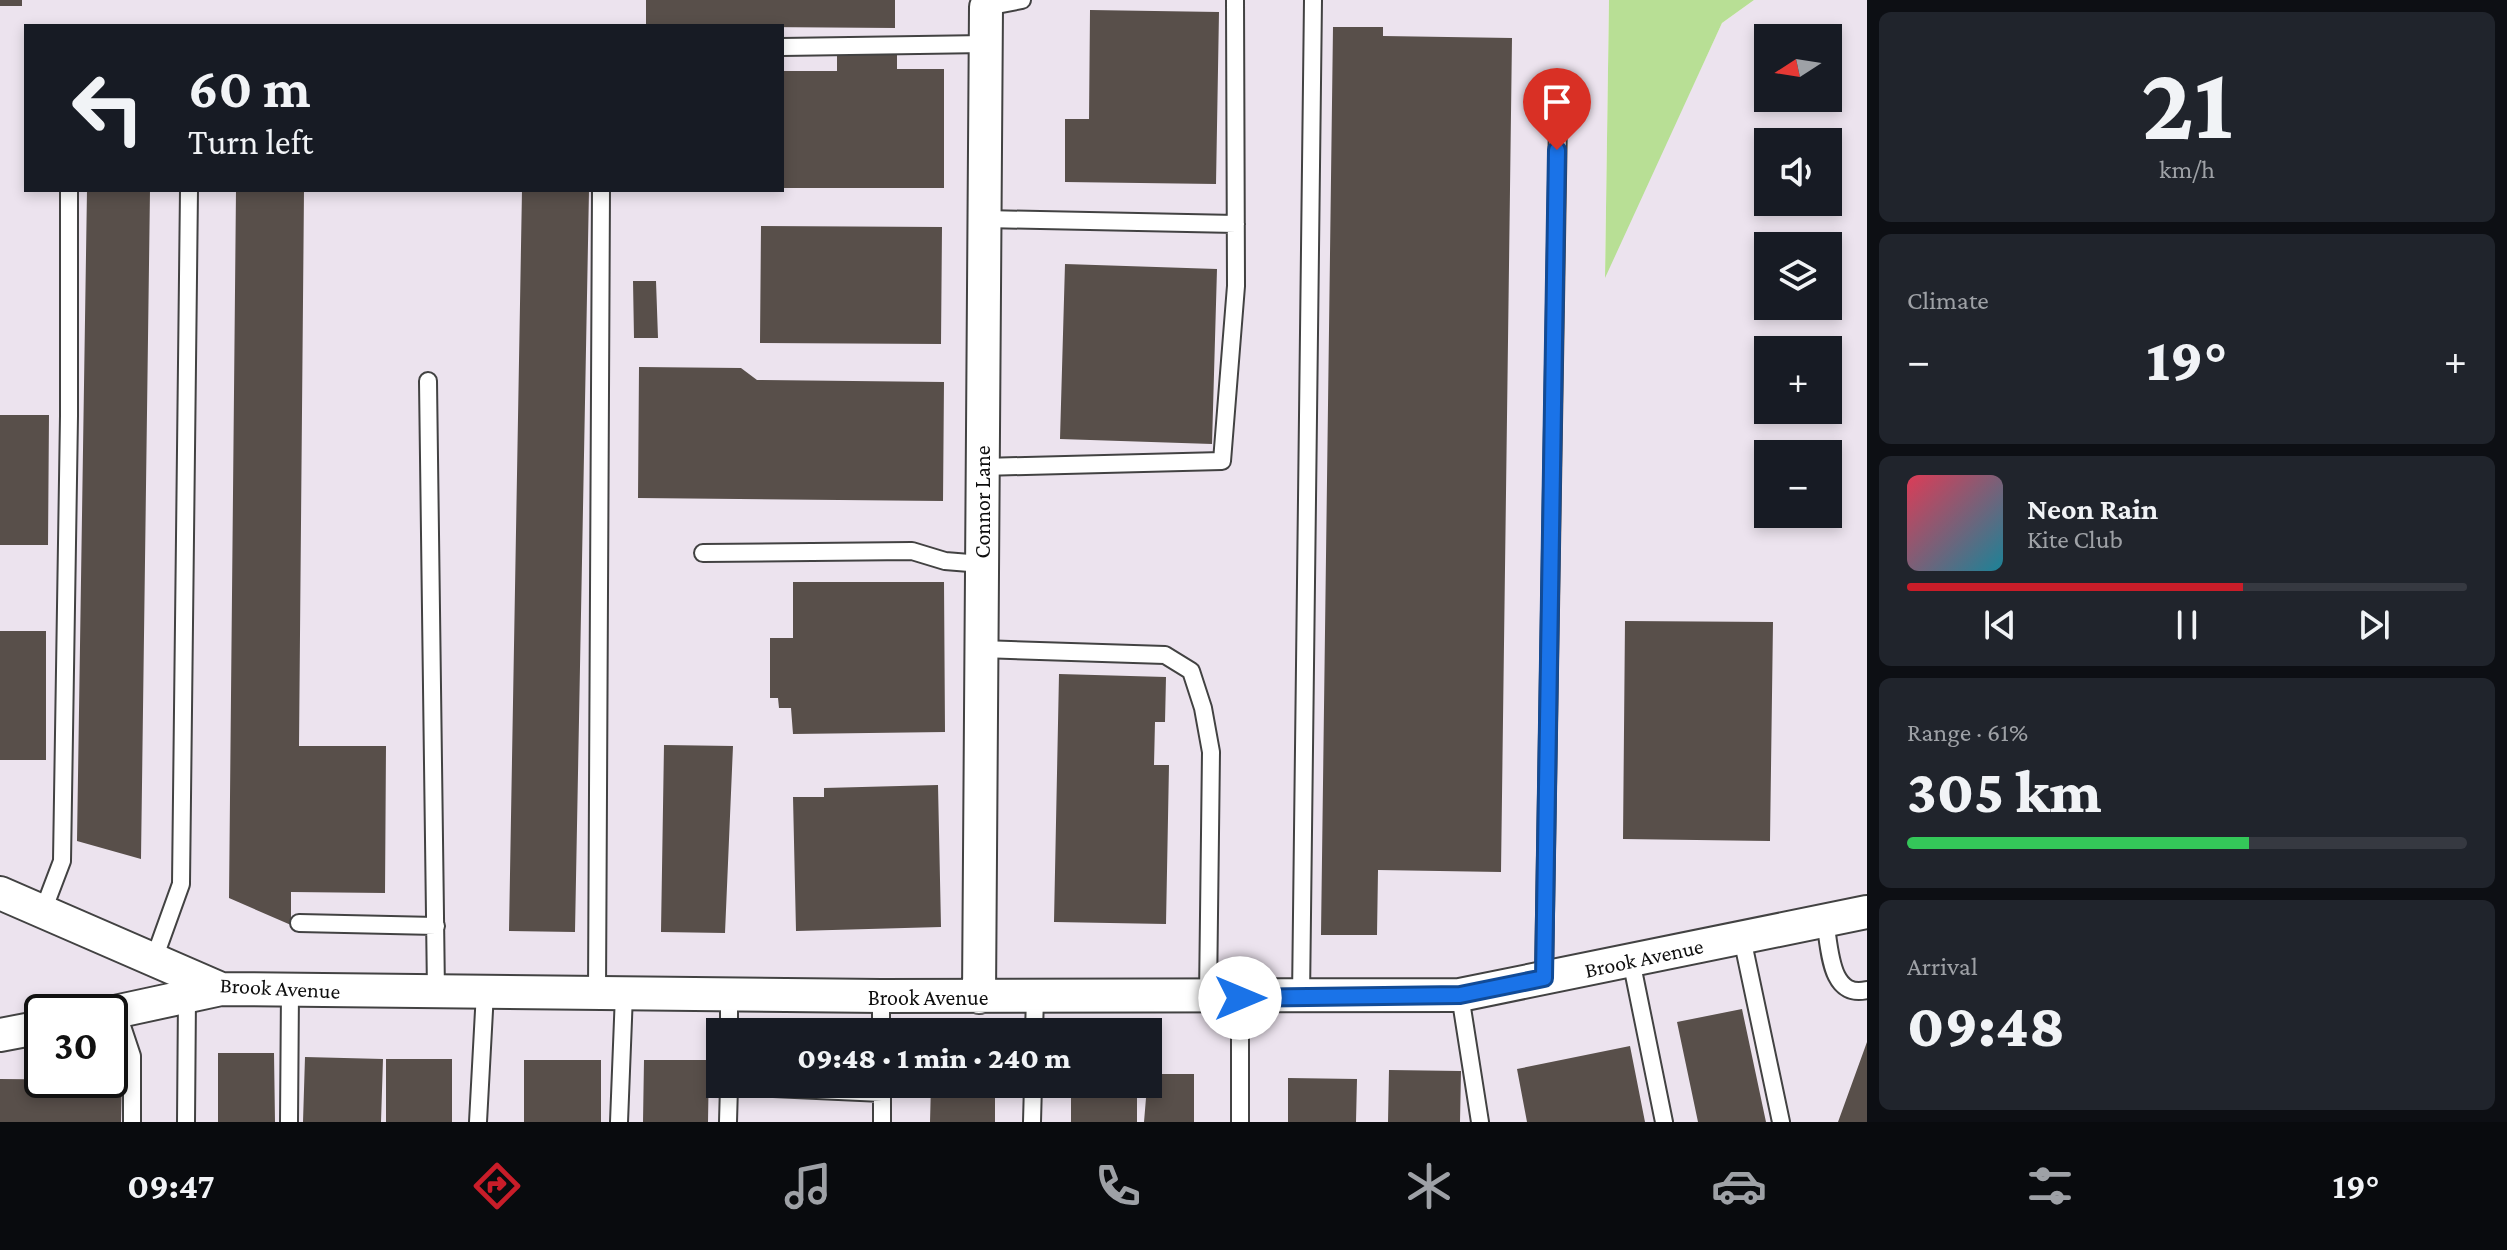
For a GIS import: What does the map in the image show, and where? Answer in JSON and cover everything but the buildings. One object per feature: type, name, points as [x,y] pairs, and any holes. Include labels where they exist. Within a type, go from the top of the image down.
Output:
[{"type":"street","name":"Connor Lane","points":[[979,997],[987,2]]},
{"type":"street","name":"Brook Avenue","points":[[0,893],[221,989],[610,994],[1301,998],[1460,995],[1867,912]]},
{"type":"street","points":[[128,1009],[221,989]]},
{"type":"street","points":[[0,1035],[24,1030]]},
{"type":"lane","points":[[987,2],[1022,0]]},
{"type":"lane","points":[[983,467],[1222,461],[1236,286],[1235,0]]},
{"type":"lane","points":[[1301,998],[1313,0]]},
{"type":"lane","points":[[784,47],[986,44]]},
{"type":"lane","points":[[1544,978],[1558,119]]},
{"type":"lane","points":[[43,911],[62,861],[69,192]]},
{"type":"lane","points":[[154,959],[181,884],[189,192]]},
{"type":"lane","points":[[601,192],[610,994],[619,1122]]},
{"type":"lane","points":[[985,219],[1236,224]]},
{"type":"lane","points":[[428,381],[436,992]]},
{"type":"lane","points":[[703,553],[912,551],[945,561],[982,564]]},
{"type":"lane","points":[[981,649],[1165,655],[1191,671],[1203,708],[1211,752],[1224,997],[1240,1122]]},
{"type":"lane","points":[[1825,921],[1835,976],[1844,988],[1856,993],[1867,990]]},
{"type":"lane","points":[[299,923],[436,926]]},
{"type":"lane","points":[[1742,938],[1781,1122]]},
{"type":"lane","points":[[1631,960],[1664,1122]]},
{"type":"lane","points":[[289,1122],[290,990]]},
{"type":"lane","points":[[478,1122],[485,992]]},
{"type":"lane","points":[[729,995],[729,1018]]},
{"type":"lane","points":[[1460,995],[1480,1122]]},
{"type":"lane","points":[[186,1122],[187,996]]},
{"type":"lane","points":[[881,996],[881,1018]]},
{"type":"lane","points":[[1034,1018],[1035,997]]},
{"type":"lane","points":[[128,1047],[132,1056],[132,1122]]},
{"type":"lane","points":[[728,1122],[729,1098]]},
{"type":"lane","points":[[882,1098],[882,1122]]},
{"type":"lane","points":[[1032,1122],[1033,1098]]},
{"type":"shaded area","points":[[0,0],[1609,0],[1605,275],[1722,23],[1754,0],[1867,0],[1867,1122],[0,1122]]},
{"type":"green space","points":[[1609,0],[1754,0],[1722,23],[1605,278]]},
{"type":"route","points":[[1240,998],[1460,995],[1544,978],[1557,150]]}]
